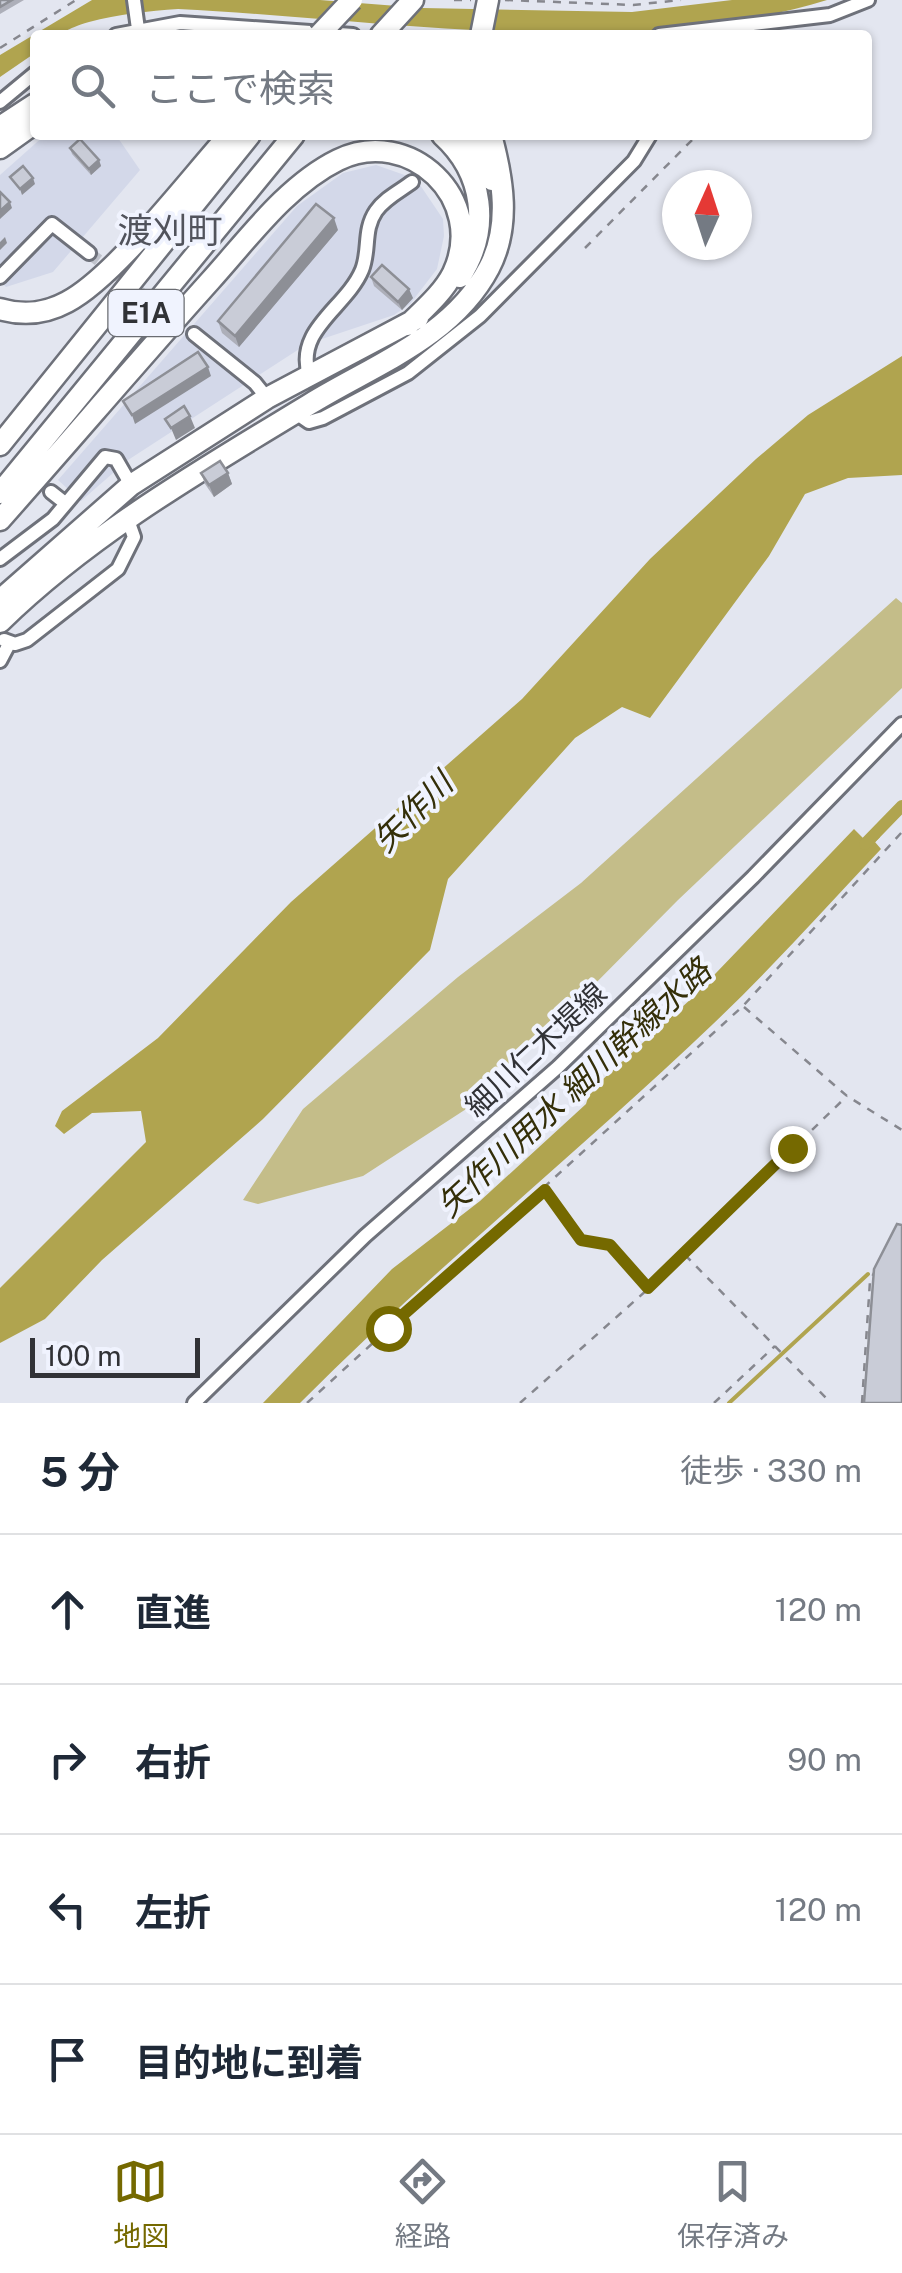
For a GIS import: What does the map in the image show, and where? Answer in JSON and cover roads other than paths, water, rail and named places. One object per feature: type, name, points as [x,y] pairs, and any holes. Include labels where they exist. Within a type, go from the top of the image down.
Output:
[{"type":"highway","points":[[325,30],[352,0]]},
{"type":"highway","points":[[337,30],[364,0]]},
{"type":"highway","points":[[386,30],[413,0]]},
{"type":"highway","points":[[483,30],[488,0]]},
{"type":"highway","points":[[0,128],[30,107]]},
{"type":"highway","points":[[0,148],[30,127]]},
{"type":"highway","points":[[0,310],[31,314],[71,300],[116,259],[223,140]]},
{"type":"highway","name":"E1A","points":[[0,445],[246,140]]},
{"type":"highway","name":"E1A","points":[[0,494],[290,140]]},
{"type":"highway","points":[[0,600],[132,484],[267,398],[408,324],[458,282],[477,240],[480,211],[476,183],[462,157],[447,140]]},
{"type":"highway","points":[[469,140],[490,173],[497,204],[492,250],[472,292]]},
{"type":"highway","points":[[4,635],[59,568],[296,413],[414,345],[472,292],[496,252],[503,221],[502,189],[492,140]]},
{"type":"highway","points":[[0,520],[282,205],[324,168],[357,152],[389,151],[422,162],[448,188],[455,203],[461,240],[452,273],[408,324]]},
{"type":"street","points":[[134,0],[138,29]]},
{"type":"street","points":[[700,30],[830,14],[868,0]]},
{"type":"street","points":[[134,30],[180,23],[281,30]]},
{"type":"street","points":[[0,102],[30,76]]},
{"type":"street","points":[[296,413],[310,422],[323,418],[408,373],[442,347],[540,260],[634,161],[647,140]]},
{"type":"street","points":[[309,375],[306,349],[363,268],[370,222],[381,205],[412,182]]},
{"type":"street","points":[[0,277],[52,224],[90,253]]},
{"type":"street","points":[[194,334],[255,383],[267,398]]},
{"type":"street","points":[[0,559],[42,530],[108,455],[132,484]]},
{"type":"street","points":[[51,492],[65,504]]},
{"type":"street","points":[[0,661],[4,635],[27,640],[118,568],[134,538],[128,520]]},
{"type":"street","name":"細川仁木堤線","points":[[194,1403],[365,1236],[558,1067],[754,877],[902,724]]},
{"type":"water","points":[[92,0],[320,0],[423,8],[632,12],[732,0],[827,0],[749,19],[648,30],[472,30],[178,9],[111,17],[68,30],[42,30]]},
{"type":"water","points":[[30,37],[30,56],[0,77],[0,55]]},
{"type":"water","name":"矢作川","points":[[902,356],[902,475],[848,478],[805,494],[769,556],[650,718],[622,707],[575,738],[448,879],[430,950],[263,1119],[102,1260],[45,1319],[0,1343],[0,1288],[146,1142],[141,1111],[92,1113],[64,1134],[55,1126],[62,1111],[158,1038],[291,902],[522,699],[650,559],[756,459],[808,415]]},
{"type":"water","name":"矢作川用水 細川幹線水路","points":[[854,829],[864,839],[873,830],[880,837],[875,842],[881,849],[735,1003],[401,1306],[300,1403],[263,1403],[392,1269],[480,1201],[586,1104],[590,1091],[692,998]]},
{"type":"waterway","name":"矢作川用水 細川幹線水路","points":[[865,844],[902,806]]},
{"type":"waterway","points":[[729,1403],[868,1274]]},
{"type":"tunnel","points":[[89,253],[194,334]]},
{"type":"district","name":"渡刈町","points":[[170,231]]}]
